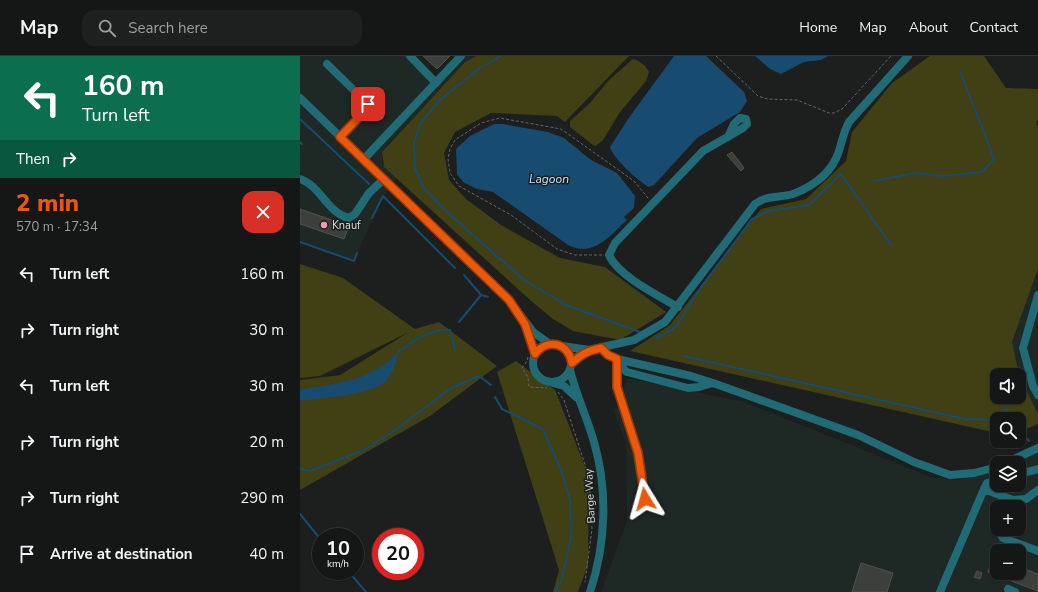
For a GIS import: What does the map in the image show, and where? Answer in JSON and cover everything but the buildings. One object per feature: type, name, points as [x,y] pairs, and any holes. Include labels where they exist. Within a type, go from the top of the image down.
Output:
[{"type":"street","points":[[410,56],[436,83]]},
{"type":"street","points":[[363,160],[461,56]]},
{"type":"street","points":[[300,98],[509,300],[525,324],[533,332],[550,344],[589,350],[629,341],[647,334],[665,322],[678,307],[755,204],[765,198],[792,194],[800,191],[823,178],[837,159],[844,133],[849,122],[908,56]]},
{"type":"street","points":[[327,64],[368,104],[366,110],[340,137]]},
{"type":"street","points":[[678,307],[638,284],[614,262],[609,255],[615,243],[703,151],[728,136]]},
{"type":"street","points":[[300,179],[310,182],[341,216],[349,218],[355,214],[369,193],[384,179]]},
{"type":"street","points":[[1038,295],[1023,348],[1033,386],[1038,395]]},
{"type":"street","points":[[525,324],[536,373],[550,385],[563,379],[578,356],[589,350]]},
{"type":"street","points":[[531,355],[544,346],[550,344]]},
{"type":"street","points":[[562,346],[570,356],[571,366]]},
{"type":"street","points":[[601,348],[608,355],[619,360],[691,376],[858,435],[914,462],[950,475],[974,473],[990,469]]},
{"type":"street","points":[[619,360],[623,369],[628,372],[676,385],[693,388],[713,383]]},
{"type":"street","points":[[619,360],[617,387],[638,453],[645,499],[652,508]]},
{"type":"street","name":"Barge Way","points":[[571,366],[579,401],[599,458],[603,494],[601,546],[587,589]]},
{"type":"street","name":"Barge Way","points":[[550,385],[564,386],[579,401]]},
{"type":"street","points":[[1020,456],[1038,448]]},
{"type":"street","points":[[1026,472],[1038,469]]},
{"type":"street","points":[[940,592],[984,489],[987,483],[990,482]]},
{"type":"street","points":[[984,489],[1005,500]]},
{"type":"street","points":[[1023,500],[1038,490]]},
{"type":"street","points":[[1002,536],[1003,538],[1038,551]]},
{"type":"path","points":[[716,56],[758,96],[767,99],[797,100],[823,112],[834,113],[846,104],[892,56]]},
{"type":"path","points":[[609,255],[575,255],[563,252],[548,244],[507,212],[464,190],[452,178],[449,166],[449,154],[455,140],[481,123],[500,118],[562,129],[634,181],[653,204]]},
{"type":"path","points":[[531,355],[522,368],[528,377],[529,387],[550,385]]},
{"type":"path","points":[[555,390],[564,400],[590,477],[592,529],[587,589]]},
{"type":"shaded area","points":[[300,56],[413,56],[435,76],[454,56],[476,56],[465,62],[382,151],[382,164],[397,177],[383,196],[354,261],[300,242]]},
{"type":"shaded area","points":[[476,56],[629,56],[565,122],[557,116],[491,113],[455,132],[444,153],[449,180],[466,199],[501,225],[560,258],[605,267],[666,312],[620,340],[573,331],[553,319],[530,300],[384,167],[382,152],[465,62]]},
{"type":"shaded area","points":[[930,56],[984,56],[1006,88],[1038,89],[1038,120],[1036,122],[1038,128],[1038,269],[1012,342],[1018,368],[990,368],[990,404],[1026,404],[1026,390],[1038,414],[1038,424],[1026,429],[1026,412],[990,412],[990,431],[630,351],[670,325],[761,209],[806,199],[846,161],[852,132],[892,83]]},
{"type":"shaded area","points":[[633,59],[646,67],[649,72],[646,81],[620,112],[603,140],[596,146],[593,145],[570,127],[570,121],[590,103],[608,81]]},
{"type":"shaded area","points":[[300,264],[343,278],[415,329],[439,322],[497,366],[430,416],[300,490],[300,380],[340,375],[409,332],[320,376],[300,378]]},
{"type":"shaded area","points":[[1038,269],[1038,414],[1026,390],[1026,368],[1018,368],[1012,342]]},
{"type":"shaded area","points":[[516,361],[555,390],[589,477],[588,565],[578,592],[553,592],[559,570],[497,372]]},
{"type":"shaded area","points":[[628,379],[744,402],[931,477],[957,480],[990,471],[990,492],[1026,492],[1026,457],[1038,449],[1038,592],[601,592],[627,521],[626,443],[613,409],[628,405],[623,388]]},
{"type":"water","points":[[674,56],[706,56],[744,92],[747,101],[740,112],[697,138],[654,185],[649,187],[626,169],[615,156],[610,147],[628,119]]},
{"type":"water","points":[[755,56],[828,56],[821,60],[804,62],[781,74],[770,69]]},
{"type":"water","name":"Lagoon","points":[[494,124],[503,124],[548,132],[564,138],[591,160],[617,173],[635,196],[634,208],[624,217],[627,220],[607,238],[593,247],[585,249],[577,248],[568,245],[493,192],[477,189],[463,182],[457,174],[456,149],[470,136]]},
{"type":"water","points":[[397,353],[393,371],[386,381],[379,386],[358,393],[300,401],[300,390],[340,383],[364,376],[386,363]]},
{"type":"waterway","points":[[501,56],[479,69],[441,99],[421,122],[414,143],[415,168],[423,187],[447,212],[524,280],[566,305],[640,332]]},
{"type":"waterway","points":[[874,181],[916,173],[943,176],[982,172],[994,159],[960,71]]},
{"type":"waterway","points":[[300,119],[369,184]]},
{"type":"waterway","points":[[656,338],[672,330],[678,324],[702,286],[752,219],[769,211],[809,205],[841,174],[891,245]]},
{"type":"waterway","points":[[372,218],[383,196],[455,268]]},
{"type":"waterway","points":[[300,242],[354,261],[357,253]]},
{"type":"waterway","points":[[459,322],[481,295],[464,275]]},
{"type":"waterway","points":[[481,295],[488,297]]},
{"type":"waterway","points":[[397,353],[409,344],[429,333],[443,330],[450,330],[455,350]]},
{"type":"waterway","points":[[683,356],[965,419],[990,419]]},
{"type":"waterway","points":[[300,469],[310,471],[364,450],[397,429],[451,388],[479,376],[491,385]]},
{"type":"waterway","points":[[495,397],[502,409],[543,429],[562,472],[570,500],[571,538],[562,579],[555,592]]},
{"type":"waterway","points":[[1002,412],[1007,409],[1008,412]]},
{"type":"waterway","points":[[1026,438],[1029,441]]},
{"type":"waterway","points":[[300,514],[312,529]]},
{"type":"waterway","points":[[356,580],[366,592]]},
{"type":"place","name":"Knauf","points":[[324,225]]},
{"type":"route","points":[[368,104],[368,108],[340,137],[509,300],[525,324],[535,354],[544,346],[556,344],[567,350],[572,363],[581,354],[589,350],[601,348],[602,351],[617,359],[617,387],[638,453],[642,472],[643,494],[645,499]]}]
